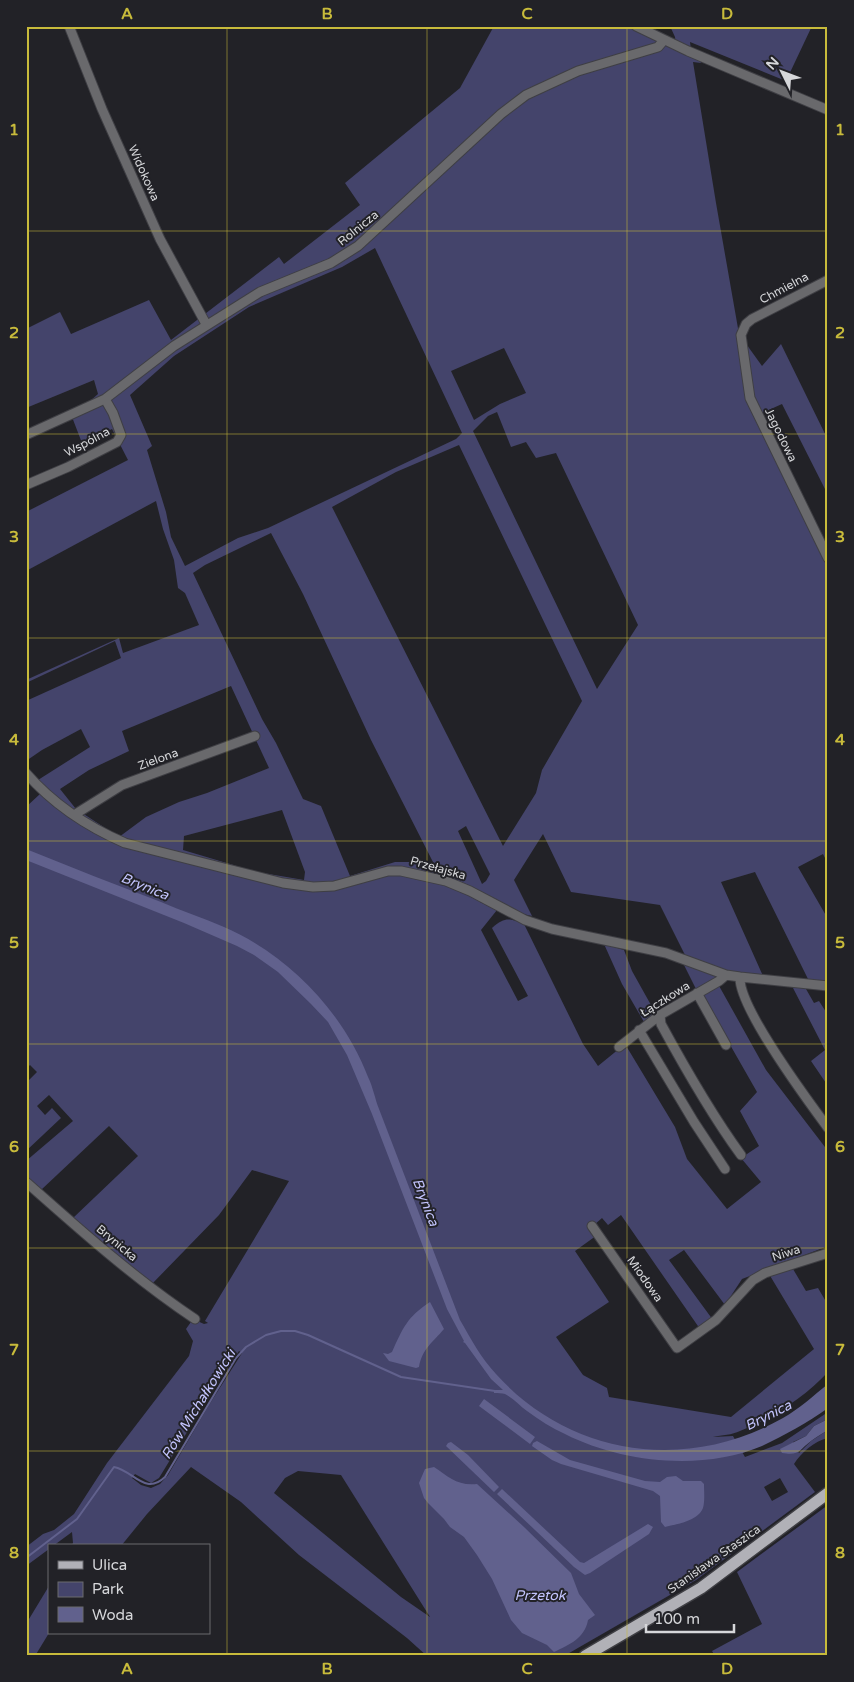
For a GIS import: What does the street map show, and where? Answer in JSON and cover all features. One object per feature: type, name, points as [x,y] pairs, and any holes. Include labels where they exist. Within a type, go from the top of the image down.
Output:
[{"type":"main road","name":"Stanisława Staszica","points":[[585,1656],[706,1584],[828,1494]]},
{"type":"street","name":"Widokowa","points":[[70,26],[102,109],[156,230],[206,324]]},
{"type":"street","points":[[636,26],[664,40],[828,110]]},
{"type":"street","name":"Rolnicza","points":[[26,435],[105,399],[148,365],[206,324],[260,292],[331,263],[358,246],[501,114],[526,95],[578,71],[658,47],[664,40]]},
{"type":"street","name":"Chmielna","points":[[752,319],[828,280]]},
{"type":"street","name":"Jagodowa","points":[[752,319],[746,324],[742,335],[750,398],[828,558]]},
{"type":"street","name":"Wspólna","points":[[26,485],[68,467],[120,439],[120,427],[105,399]]},
{"type":"street","name":"Zielona","points":[[74,815],[122,785],[255,736]]},
{"type":"street","name":"Przełajska","points":[[26,773],[38,787],[74,815],[102,833],[125,843],[283,882],[313,887],[334,886],[388,872],[401,871],[446,881],[470,890],[525,920],[552,929],[666,953],[740,977],[828,986]]},
{"type":"street","name":"Łączkowa","points":[[619,1046],[660,1015],[719,982],[726,974]]},
{"type":"street","points":[[740,977],[740,989],[764,1033],[799,1088],[828,1128]]},
{"type":"street","points":[[697,993],[726,1045]]},
{"type":"street","points":[[660,1015],[662,1024],[701,1095],[722,1129],[742,1155]]},
{"type":"street","points":[[639,1030],[694,1122],[726,1169]]},
{"type":"street","name":"Brynicka","points":[[26,1182],[156,1292],[195,1319]]},
{"type":"street","name":"Miodowa","points":[[592,1226],[677,1348],[716,1320],[754,1280]]},
{"type":"street","name":"Niwa","points":[[754,1280],[765,1273],[828,1253]]},
{"type":"green space","points":[[494,26],[636,26],[676,48],[675,37],[670,26],[812,26],[786,81],[690,42],[692,57],[701,63],[693,62],[739,334],[762,366],[781,344],[828,440],[828,495],[782,404],[760,414],[828,549],[828,598],[826,599],[828,602],[828,864],[823,854],[798,867],[828,919],[828,981],[809,981],[755,872],[721,882],[763,976],[730,973],[685,955],[660,905],[571,892],[543,834],[514,880],[532,916],[518,913],[485,895],[480,902],[497,910],[481,930],[518,1001],[528,996],[492,928],[504,920],[524,924],[583,1044],[598,1066],[625,1044],[675,1127],[687,1159],[727,1209],[761,1182],[741,1158],[759,1146],[740,1111],[757,1092],[701,994],[718,984],[766,1070],[828,1151],[828,1246],[742,1279],[725,1305],[684,1250],[669,1260],[713,1320],[700,1329],[621,1215],[608,1225],[602,1218],[594,1225],[600,1233],[575,1251],[609,1302],[556,1337],[583,1375],[607,1388],[609,1397],[731,1417],[814,1349],[769,1274],[785,1269],[793,1269],[806,1291],[818,1288],[828,1305],[828,1372],[809,1390],[775,1414],[737,1432],[713,1437],[733,1436],[745,1457],[782,1443],[828,1412],[828,1419],[814,1426],[806,1436],[793,1442],[799,1453],[811,1441],[828,1430],[828,1438],[808,1448],[794,1464],[815,1492],[696,1580],[564,1656],[427,1656],[407,1638],[299,1555],[241,1502],[191,1467],[147,1514],[123,1544],[72,1544],[72,1532],[56,1544],[48,1544],[48,1550],[26,1566],[26,1547],[43,1534],[54,1530],[74,1514],[107,1463],[189,1356],[193,1341],[186,1329],[193,1319],[204,1324],[208,1323],[205,1321],[289,1181],[252,1170],[219,1215],[150,1286],[73,1218],[138,1156],[109,1126],[41,1190],[26,1175],[26,1161],[73,1121],[49,1095],[37,1106],[45,1115],[52,1108],[61,1118],[26,1151],[26,1083],[37,1072],[30,1065],[26,1069],[26,807],[40,794],[26,780],[26,768],[38,780],[90,747],[81,729],[26,761],[26,701],[121,658],[115,641],[26,683],[26,680],[119,638],[123,653],[199,625],[185,593],[178,588],[174,560],[156,501],[26,571],[26,512],[128,460],[112,429],[82,443],[72,417],[98,394],[94,380],[26,408],[26,329],[60,312],[71,334],[149,300],[171,340],[279,257],[284,264],[360,205],[345,183],[460,88]],"holes":[[[375,248],[462,433],[456,439],[268,528],[238,538],[185,566],[171,537],[166,512],[147,450],[152,446],[130,395],[174,356],[249,307],[342,267]],[[504,348],[526,393],[500,404],[474,420],[451,371]],[[497,412],[511,447],[526,442],[536,458],[556,453],[638,625],[597,689],[473,431],[488,416]],[[459,445],[582,701],[542,770],[536,793],[503,846],[332,507],[396,472]],[[271,533],[303,594],[371,740],[433,862],[395,862],[350,876],[321,806],[303,799],[276,743],[262,719],[193,573],[205,565]],[[231,686],[269,768],[179,802],[146,817],[119,837],[76,809],[60,789],[89,770],[129,751],[122,731]],[[282,810],[305,872],[304,880],[257,872],[183,850],[184,836]],[[466,826],[490,874],[482,884],[458,831]],[[239,1351],[242,1353],[168,1475],[160,1484],[151,1488],[141,1485],[132,1478],[135,1474],[151,1483],[159,1478],[217,1383]],[[298,1471],[341,1475],[430,1617],[401,1597],[274,1493],[285,1478]],[[780,1478],[788,1492],[772,1501],[764,1487]]]},
{"type":"green space","points":[[604,944],[624,950],[632,971],[656,1014],[644,1022],[622,984]]},
{"type":"green space","points":[[684,965],[692,966],[721,975],[697,991]]},
{"type":"green space","points":[[793,988],[806,989],[814,1003],[819,1001],[828,1015],[828,1086],[811,1061],[825,1050]]},
{"type":"green space","points":[[828,1505],[828,1656],[715,1656],[712,1651],[762,1624],[737,1572]]},
{"type":"green space","points":[[48,1588],[48,1634],[35,1656],[26,1656],[26,1624]]},
{"type":"water","points":[[26,849],[224,927],[270,953],[311,988],[329,1008],[344,1030],[370,1081],[460,1320],[491,1368],[526,1402],[558,1423],[594,1438],[631,1447],[669,1450],[708,1446],[746,1435],[783,1418],[828,1384],[828,1408],[779,1438],[739,1454],[689,1461],[663,1460],[612,1452],[587,1444],[546,1424],[505,1394],[494,1393],[494,1390],[503,1390],[491,1379],[463,1342],[447,1309],[372,1114],[347,1055],[328,1022],[278,972],[254,955],[184,923],[26,860]]},
{"type":"water","points":[[430,1302],[444,1329],[425,1350],[419,1367],[416,1368],[389,1361],[383,1353],[388,1354],[392,1352],[406,1324],[422,1307]]},
{"type":"water","points":[[484,1399],[535,1437],[530,1444],[479,1406]]},
{"type":"water","points":[[828,1419],[828,1430],[799,1452],[792,1454],[782,1453],[780,1449],[806,1436],[814,1426]]},
{"type":"water","points":[[537,1441],[570,1460],[645,1481],[660,1482],[667,1477],[676,1476],[683,1481],[701,1481],[704,1484],[703,1508],[692,1519],[665,1527],[661,1522],[660,1496],[653,1491],[561,1464],[532,1446]]},
{"type":"water","points":[[451,1442],[468,1455],[499,1487],[494,1492],[446,1446]]},
{"type":"water","name":"Przetok","points":[[434,1467],[464,1484],[477,1484],[571,1573],[579,1594],[595,1615],[588,1620],[584,1632],[576,1640],[554,1652],[547,1645],[522,1633],[511,1620],[492,1579],[477,1555],[464,1537],[450,1527],[424,1498],[419,1483],[425,1469]]},
{"type":"water","points":[[502,1489],[580,1562],[584,1563],[648,1524],[653,1527],[649,1534],[585,1575],[574,1567],[497,1494]]},
{"type":"waterway","name":"Rów Michałkowicki","points":[[26,1558],[77,1519],[114,1467],[145,1483],[158,1482],[165,1477],[236,1358],[246,1347],[266,1335],[281,1331],[295,1331],[308,1335],[401,1377],[495,1391]]},
{"type":"water label","name":"Brynica","points":[[145,886]]},
{"type":"water label","name":"Brynica","points":[[426,1202]]},
{"type":"water label","name":"Brynica","points":[[768,1415]]}]
